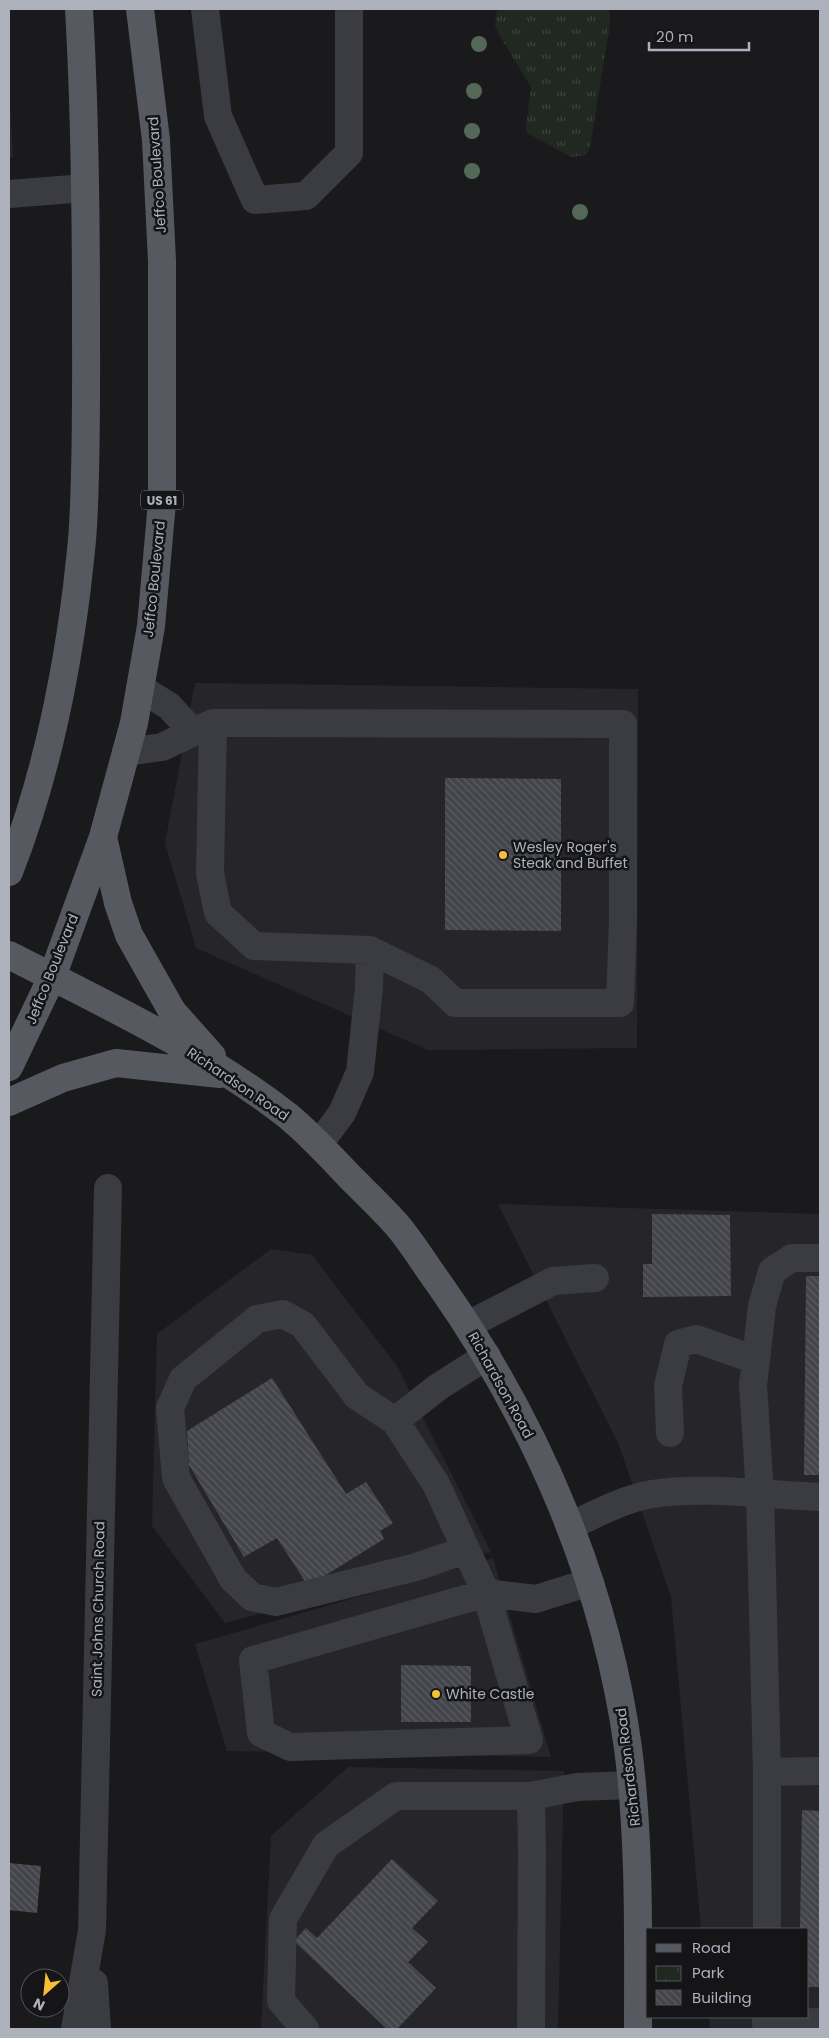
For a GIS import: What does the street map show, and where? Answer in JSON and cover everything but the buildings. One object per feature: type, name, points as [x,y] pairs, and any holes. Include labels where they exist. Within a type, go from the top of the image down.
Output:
[{"type":"main road","points":[[9,872],[34,798],[54,724],[71,635],[82,537],[86,421],[86,188],[79,9]]},
{"type":"main road","name":"Jeffco Boulevard","points":[[9,1067],[52,977],[103,837],[134,723],[150,626],[162,502],[164,382],[162,261],[156,140],[140,9]]},
{"type":"main road","points":[[103,837],[115,895],[129,935],[172,1011],[230,1076]]},
{"type":"main road","name":"Richardson Road","points":[[9,955],[169,1040],[230,1076],[290,1118],[319,1144],[398,1226],[468,1325],[487,1356],[540,1455],[570,1526],[590,1582],[608,1645],[620,1702],[632,1785],[638,1859],[643,1934],[638,2029]]},
{"type":"main road","points":[[9,1102],[63,1078],[116,1063],[230,1076]]},
{"type":"street","points":[[205,9],[218,116],[255,200],[306,196],[349,153],[349,9]]},
{"type":"street","points":[[9,194],[86,188]]},
{"type":"street","points":[[140,688],[203,728]]},
{"type":"street","points":[[126,752],[162,747],[203,728],[623,724],[623,922],[620,1004],[455,1003],[431,980],[370,950],[254,946],[218,913],[210,873],[203,728]]},
{"type":"street","points":[[319,1144],[342,1113],[360,1072],[369,988],[370,950]]},
{"type":"street","name":"Saint Johns Church Road","points":[[74,2029],[92,1930],[108,1188]]},
{"type":"street","points":[[767,1928],[767,1772],[760,1494],[753,1384],[762,1306],[772,1271],[792,1258],[820,1258]]},
{"type":"street","points":[[468,1325],[553,1281],[595,1278]]},
{"type":"street","points":[[466,1550],[416,1567],[276,1602],[252,1597],[233,1579],[176,1478],[170,1408],[182,1379],[257,1319],[282,1314],[303,1324],[357,1396],[395,1421],[436,1484],[486,1593],[529,1740],[290,1747],[261,1733],[254,1660],[486,1593],[536,1599],[590,1582]]},
{"type":"street","points":[[670,1433],[668,1386],[678,1344],[696,1339],[756,1360]]},
{"type":"street","points":[[395,1421],[438,1387],[487,1356]]},
{"type":"street","points":[[570,1526],[620,1504],[652,1494],[692,1491],[820,1497]]},
{"type":"street","points":[[767,1772],[820,1771]]},
{"type":"street","points":[[306,2029],[281,2001],[283,1919],[326,1845],[396,1796],[531,1796],[577,1787],[632,1785]]},
{"type":"street","points":[[530,2029],[531,1796]]},
{"type":"street","points":[[92,1930],[97,2029]]},
{"type":"street","points":[[766,2018],[766,2023],[820,2022]]},
{"type":"shaded area","points":[[9,82],[13,157],[9,157]]},
{"type":"shaded area","points":[[195,683],[638,689],[637,1048],[428,1050],[196,948],[165,843]]},
{"type":"shaded area","points":[[498,1204],[820,1214],[820,2029],[710,2029],[709,2018],[809,2018],[809,1928],[701,1928],[671,1597],[619,1445]]},
{"type":"shaded area","points":[[271,1249],[312,1255],[397,1366],[491,1552],[225,1623],[152,1526],[157,1334]]},
{"type":"shaded area","points":[[493,1558],[551,1757],[227,1751],[195,1644]]},
{"type":"shaded area","points":[[348,1767],[564,1771],[558,2029],[261,2029],[271,1836]]},
{"type":"green space","points":[[497,9],[607,9],[610,12],[610,24],[590,147],[586,155],[571,157],[527,133],[526,127],[531,87],[498,33],[495,26]]},
{"type":"place","name":"Wesley Roger's Steak and Buffet","points":[[503,855]]},
{"type":"place","name":"White Castle","points":[[436,1694]]}]
